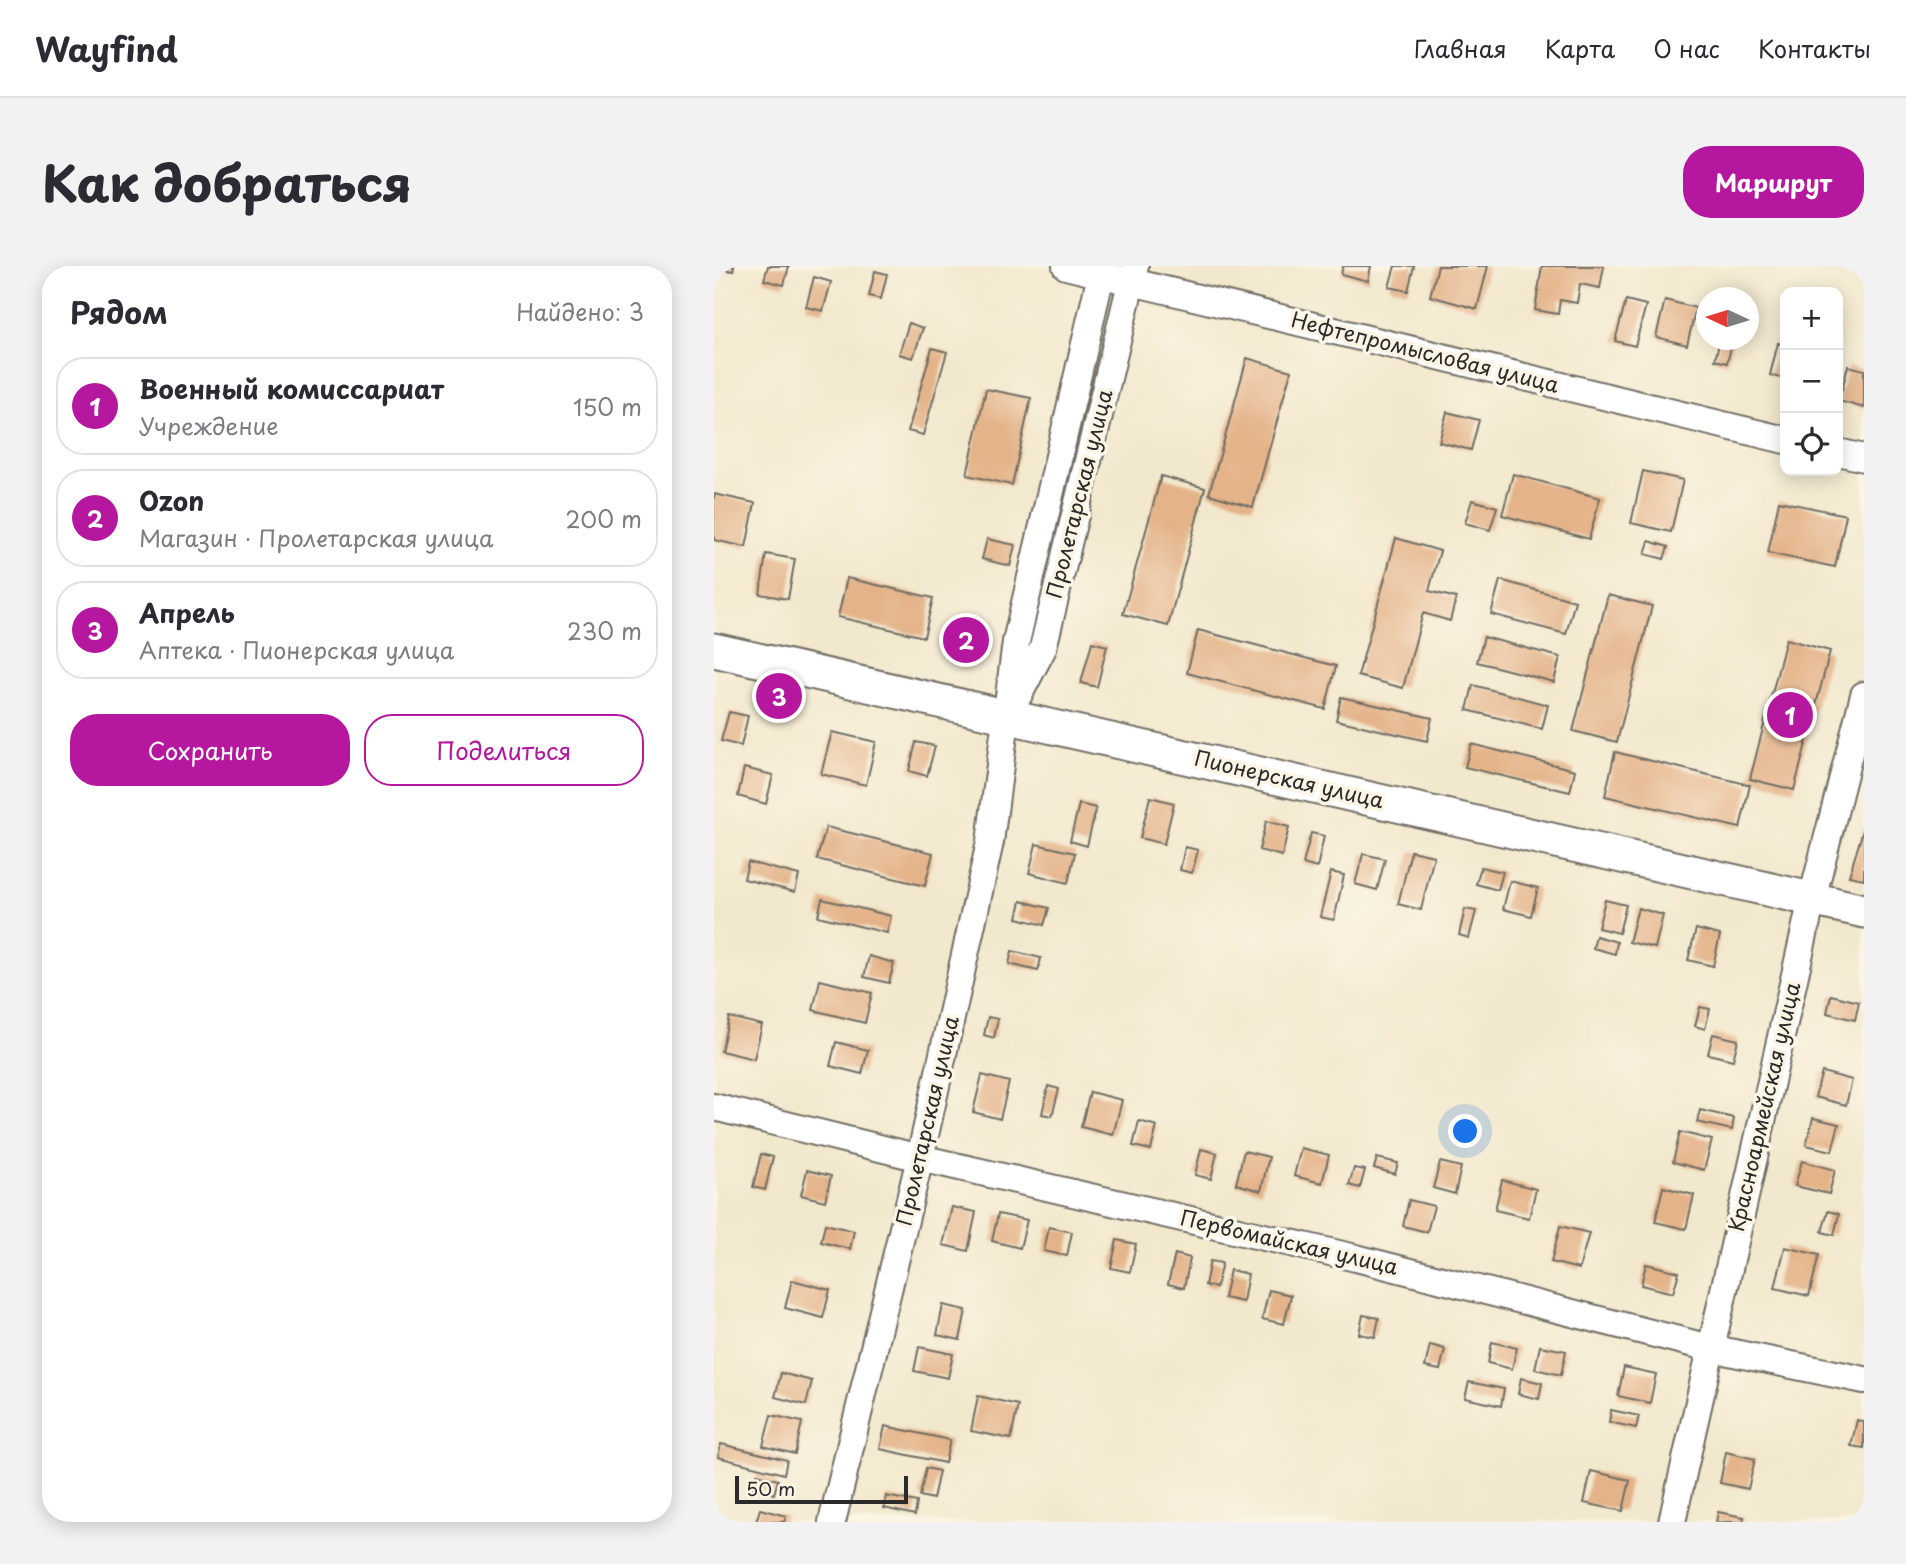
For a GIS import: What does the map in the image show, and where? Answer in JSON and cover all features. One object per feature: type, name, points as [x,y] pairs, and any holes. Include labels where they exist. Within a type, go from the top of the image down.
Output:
[{"type":"main road","name":"Пионерская улица","points":[[714,650],[1864,911]]},
{"type":"street","name":"Нефтепромысловая улица","points":[[1066,266],[1133,274],[1780,439]]},
{"type":"street","name":"Пролетарская улица","points":[[832,1522],[920,1158],[990,842],[1016,642],[1102,270]]},
{"type":"street","name":"Пролетарская улица","points":[[1008,716],[1043,648],[1133,274]]},
{"type":"street","points":[[1843,453],[1864,458]]},
{"type":"street","name":"Красноармейская улица","points":[[1672,1522],[1812,899],[1864,695]]},
{"type":"street","name":"Первомайская улица","points":[[714,1107],[920,1158],[1356,1258],[1710,1348],[1864,1380]]},
{"type":"building","points":[[718,266],[734,266],[733,271]]},
{"type":"building","points":[[768,266],[789,266],[784,285],[764,280]]},
{"type":"building","points":[[1343,266],[1371,266],[1368,281],[1341,274]]},
{"type":"building","points":[[1395,266],[1414,266],[1408,291],[1389,287]]},
{"type":"building","points":[[1438,266],[1488,266],[1477,309],[1430,296]]},
{"type":"building","points":[[1542,266],[1604,266],[1600,288],[1580,284],[1577,303],[1560,300],[1558,314],[1535,310]]},
{"type":"building","points":[[875,271],[887,274],[881,299],[869,296]]},
{"type":"building","points":[[814,277],[831,282],[823,311],[806,307]]},
{"type":"building","points":[[1626,300],[1646,305],[1635,346],[1615,341]]},
{"type":"building","points":[[1665,300],[1696,308],[1687,345],[1656,337]]},
{"type":"building","points":[[909,323],[923,328],[913,358],[899,354]]},
{"type":"building","points":[[1778,343],[1780,378],[1770,375]]},
{"type":"building","points":[[932,348],[947,352],[923,435],[908,431]]},
{"type":"building","points":[[1718,350],[1730,350],[1727,363],[1715,360]]},
{"type":"building","points":[[1247,358],[1291,371],[1253,507],[1209,494]]},
{"type":"building","points":[[1848,366],[1864,370],[1864,408],[1843,402],[1843,385]]},
{"type":"building","points":[[986,389],[1031,398],[1012,485],[967,475]]},
{"type":"building","points":[[1447,412],[1479,420],[1471,450],[1439,442]]},
{"type":"building","points":[[1643,471],[1683,480],[1671,532],[1631,523]]},
{"type":"building","points":[[1513,474],[1600,498],[1589,539],[1502,515]]},
{"type":"building","points":[[1161,476],[1205,488],[1168,626],[1123,614]]},
{"type":"building","points":[[714,494],[755,503],[746,547],[714,540]]},
{"type":"building","points":[[1472,500],[1497,507],[1490,530],[1465,523]]},
{"type":"building","points":[[1779,501],[1846,515],[1835,567],[1768,553]]},
{"type":"building","points":[[1396,538],[1440,551],[1429,591],[1456,598],[1450,621],[1423,613],[1403,688],[1358,676]]},
{"type":"building","points":[[987,539],[1015,545],[1010,566],[982,559]]},
{"type":"building","points":[[1649,541],[1668,547],[1664,559],[1645,554]]},
{"type":"building","points":[[766,554],[795,559],[788,599],[760,594]]},
{"type":"building","points":[[847,578],[933,598],[924,637],[838,617]]},
{"type":"building","points":[[1500,580],[1575,601],[1566,634],[1491,614]]},
{"type":"building","points":[[1608,595],[1652,606],[1617,742],[1573,731]]},
{"type":"building","points":[[1198,630],[1336,666],[1325,709],[1187,673]]},
{"type":"building","points":[[1484,637],[1560,657],[1554,682],[1477,662]]},
{"type":"building","points":[[1786,639],[1830,651],[1794,790],[1750,779]]},
{"type":"building","points":[[1092,642],[1107,646],[1097,687],[1081,683]]},
{"type":"building","points":[[1473,685],[1548,705],[1542,729],[1467,710]]},
{"type":"building","points":[[1341,697],[1432,718],[1427,741],[1336,720]]},
{"type":"building","points":[[729,712],[748,716],[741,746],[721,741]]},
{"type":"building","points":[[832,732],[876,742],[866,785],[821,774]]},
{"type":"building","points":[[916,742],[935,746],[927,776],[909,771]]},
{"type":"building","points":[[1471,744],[1575,770],[1570,792],[1465,767]]},
{"type":"building","points":[[1615,752],[1750,785],[1740,828],[1605,796]]},
{"type":"building","points":[[744,768],[773,775],[766,804],[738,796]]},
{"type":"building","points":[[1150,797],[1174,803],[1164,844],[1140,838]]},
{"type":"building","points":[[1079,804],[1096,808],[1087,846],[1070,841]]},
{"type":"building","points":[[1266,821],[1289,827],[1282,856],[1259,850]]},
{"type":"building","points":[[826,827],[933,853],[925,886],[817,859]]},
{"type":"building","points":[[1864,827],[1864,879],[1849,876]]},
{"type":"building","points":[[1311,833],[1324,836],[1317,868],[1303,864]]},
{"type":"building","points":[[1036,844],[1075,853],[1068,883],[1029,873]]},
{"type":"building","points":[[1185,847],[1198,850],[1192,873],[1180,870]]},
{"type":"building","points":[[1411,851],[1434,856],[1421,910],[1398,904]]},
{"type":"building","points":[[1363,854],[1385,859],[1377,890],[1355,884]]},
{"type":"building","points":[[748,862],[799,875],[795,892],[744,879]]},
{"type":"building","points":[[1481,867],[1503,872],[1498,890],[1476,884]]},
{"type":"building","points":[[1331,872],[1344,875],[1334,920],[1320,917]]},
{"type":"building","points":[[1510,881],[1538,888],[1531,916],[1503,909]]},
{"type":"building","points":[[822,899],[891,916],[887,933],[818,916]]},
{"type":"building","points":[[1605,900],[1626,905],[1619,933],[1598,928]]},
{"type":"building","points":[[1021,901],[1049,908],[1044,925],[1017,918]]},
{"type":"building","points":[[1638,908],[1663,915],[1655,948],[1629,942]]},
{"type":"building","points":[[1465,909],[1476,911],[1469,938],[1459,935]]},
{"type":"building","points":[[1696,929],[1720,935],[1713,966],[1688,960]]},
{"type":"building","points":[[1596,936],[1617,942],[1615,954],[1593,948]]},
{"type":"building","points":[[1012,951],[1041,958],[1038,971],[1009,964]]},
{"type":"building","points":[[869,956],[894,963],[889,983],[864,977]]},
{"type":"building","points":[[820,980],[872,993],[865,1023],[813,1010]]},
{"type":"building","points":[[1831,995],[1859,1002],[1855,1020],[1827,1013]]},
{"type":"building","points":[[1700,1007],[1710,1009],[1705,1029],[1695,1026]]},
{"type":"building","points":[[729,1017],[762,1025],[754,1059],[721,1051]]},
{"type":"building","points":[[988,1017],[998,1019],[994,1038],[984,1035]]},
{"type":"building","points":[[1713,1034],[1738,1040],[1733,1060],[1708,1054]]},
{"type":"building","points":[[836,1042],[868,1050],[862,1074],[830,1066]]},
{"type":"building","points":[[1822,1072],[1852,1080],[1846,1105],[1815,1097]]},
{"type":"building","points":[[982,1075],[1009,1082],[1000,1119],[973,1112]]},
{"type":"building","points":[[1048,1086],[1059,1089],[1052,1116],[1042,1114]]},
{"type":"building","points":[[1090,1092],[1122,1100],[1113,1135],[1081,1127]]},
{"type":"building","points":[[1700,1110],[1734,1118],[1732,1130],[1697,1122]]},
{"type":"building","points":[[1813,1118],[1839,1124],[1832,1151],[1806,1145]]},
{"type":"building","points":[[1139,1121],[1157,1126],[1151,1150],[1133,1146]]},
{"type":"building","points":[[1680,1132],[1712,1140],[1704,1170],[1673,1162]]},
{"type":"building","points":[[1301,1148],[1329,1155],[1322,1183],[1294,1176]]},
{"type":"building","points":[[1201,1149],[1217,1153],[1211,1179],[1195,1175]]},
{"type":"building","points":[[1244,1151],[1269,1157],[1261,1191],[1236,1184]]},
{"type":"building","points":[[761,1154],[773,1157],[765,1190],[753,1187]]},
{"type":"building","points":[[1377,1158],[1398,1163],[1395,1174],[1374,1168]]},
{"type":"building","points":[[1802,1161],[1835,1170],[1829,1194],[1795,1186]]},
{"type":"building","points":[[1440,1162],[1461,1167],[1455,1194],[1433,1188]]},
{"type":"building","points":[[1354,1168],[1365,1170],[1360,1188],[1349,1185]]},
{"type":"building","points":[[807,1170],[831,1176],[825,1201],[801,1195]]},
{"type":"building","points":[[1502,1180],[1536,1189],[1529,1218],[1495,1210]]},
{"type":"building","points":[[1663,1187],[1694,1195],[1686,1229],[1655,1222]]},
{"type":"building","points":[[1409,1200],[1434,1206],[1427,1232],[1403,1226]]},
{"type":"building","points":[[952,1207],[976,1212],[968,1251],[943,1245]]},
{"type":"building","points":[[1828,1211],[1839,1214],[1834,1235],[1822,1232]]},
{"type":"building","points":[[998,1214],[1027,1220],[1020,1248],[992,1241]]},
{"type":"building","points":[[825,1224],[854,1231],[850,1249],[821,1242]]},
{"type":"building","points":[[1560,1226],[1589,1233],[1579,1269],[1551,1262]]},
{"type":"building","points":[[1049,1227],[1072,1232],[1067,1256],[1044,1251]]},
{"type":"building","points":[[1117,1240],[1136,1244],[1130,1272],[1111,1268]]},
{"type":"building","points":[[1785,1247],[1819,1255],[1809,1296],[1775,1288]]},
{"type":"building","points":[[1175,1254],[1190,1258],[1184,1288],[1168,1284]]},
{"type":"building","points":[[1210,1261],[1222,1263],[1216,1288],[1205,1285]]},
{"type":"building","points":[[1646,1264],[1679,1272],[1673,1293],[1641,1285]]},
{"type":"building","points":[[1230,1270],[1248,1274],[1243,1302],[1224,1298]]},
{"type":"building","points":[[792,1280],[830,1290],[823,1318],[785,1308]]},
{"type":"building","points":[[1269,1290],[1291,1295],[1284,1324],[1262,1319]]},
{"type":"building","points":[[943,1305],[966,1310],[960,1340],[937,1335]]},
{"type":"building","points":[[1363,1315],[1379,1318],[1375,1337],[1359,1334]]},
{"type":"building","points":[[1492,1342],[1517,1348],[1512,1369],[1488,1363]]},
{"type":"building","points":[[1430,1345],[1445,1349],[1440,1370],[1425,1367]]},
{"type":"building","points":[[1540,1346],[1566,1351],[1561,1375],[1535,1369]]},
{"type":"building","points":[[919,1347],[953,1354],[948,1378],[914,1371]]},
{"type":"building","points":[[1624,1367],[1656,1374],[1650,1403],[1618,1396]]},
{"type":"building","points":[[781,1373],[812,1381],[806,1405],[775,1397]]},
{"type":"building","points":[[1521,1378],[1542,1383],[1539,1399],[1518,1394]]},
{"type":"building","points":[[1469,1382],[1504,1389],[1501,1406],[1465,1398]]},
{"type":"building","points":[[978,1396],[1018,1405],[1011,1439],[971,1431]]},
{"type":"building","points":[[1611,1410],[1639,1416],[1636,1428],[1609,1422]]},
{"type":"building","points":[[771,1415],[802,1422],[795,1454],[763,1446]]},
{"type":"building","points":[[1857,1420],[1864,1422],[1864,1448],[1851,1446]]},
{"type":"building","points":[[885,1426],[950,1440],[945,1463],[880,1449]]},
{"type":"building","points":[[721,1444],[787,1460],[784,1474],[718,1457]]},
{"type":"building","points":[[1726,1452],[1755,1459],[1748,1489],[1720,1483]]},
{"type":"building","points":[[926,1468],[939,1471],[933,1499],[920,1496]]},
{"type":"building","points":[[1591,1471],[1630,1480],[1623,1511],[1584,1503]]},
{"type":"building","points":[[757,1474],[778,1480],[774,1494],[753,1488]]},
{"type":"building","points":[[886,1496],[917,1502],[915,1515],[884,1508]]},
{"type":"building","points":[[760,1509],[786,1516],[784,1522],[756,1522]]},
{"type":"building","points":[[1718,1512],[1744,1517],[1743,1522],[1716,1522]]},
{"type":"place","name":"Ozon","points":[[966,640]]},
{"type":"place","name":"Апрель","points":[[779,696]]},
{"type":"place","name":"Военный комиссариат","points":[[1790,715]]}]
